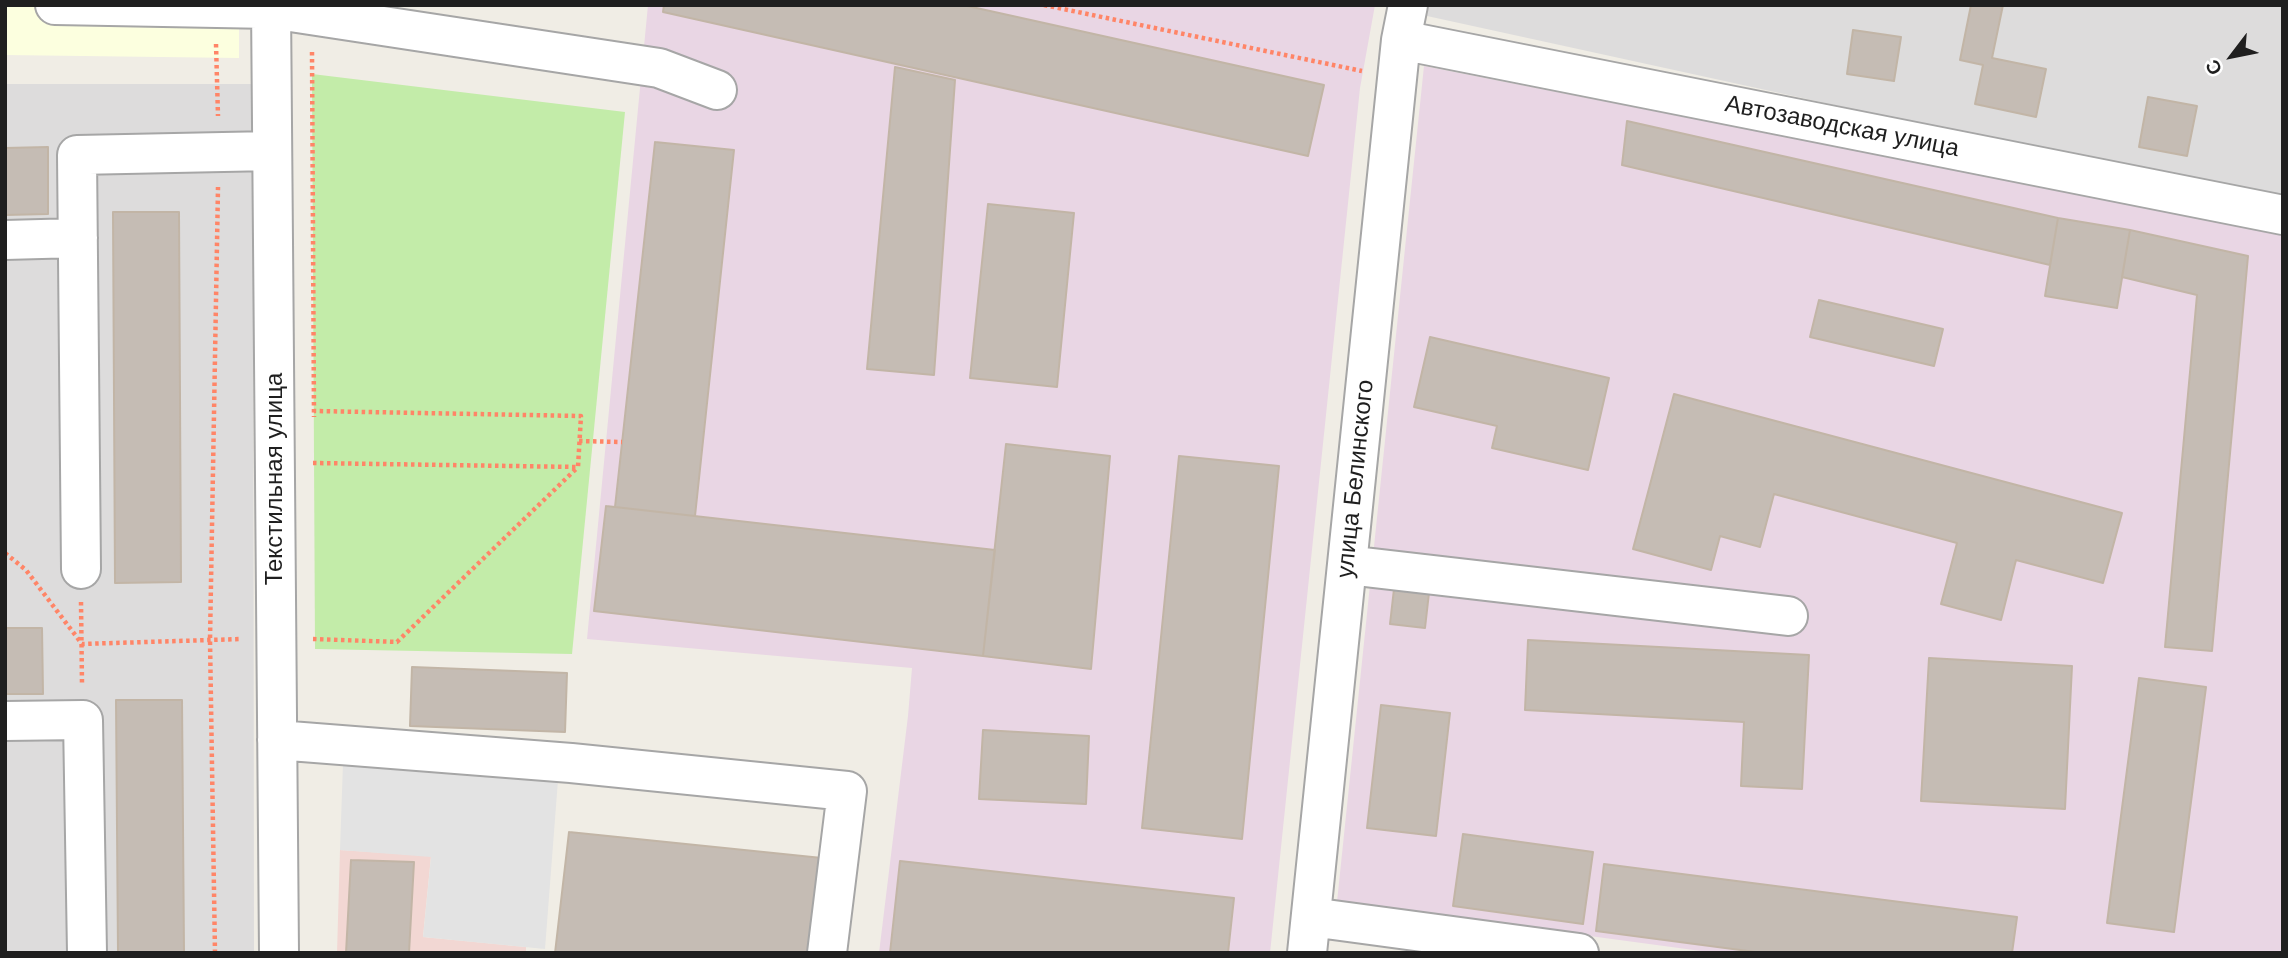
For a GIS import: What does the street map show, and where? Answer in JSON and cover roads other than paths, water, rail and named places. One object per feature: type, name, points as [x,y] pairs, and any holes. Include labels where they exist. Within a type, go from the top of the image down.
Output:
[{"type":"street","points":[[55,5],[271,7],[659,68],[717,90]]},
{"type":"street","name":"Текстильная улица","points":[[271,7],[279,953]]},
{"type":"street","name":"улица Белинского","points":[[1309,935],[1404,22]]},
{"type":"street","name":"Автозаводская улица","points":[[1404,22],[2283,215]]},
{"type":"street","points":[[80,569],[77,155],[272,151]]},
{"type":"street","points":[[5,240],[78,238]]},
{"type":"street","points":[[1347,565],[1788,616]]},
{"type":"street","points":[[5,721],[83,720],[87,953]]},
{"type":"street","points":[[277,740],[571,763],[847,791],[827,953]]},
{"type":"street","points":[[1309,935],[1579,953]]}]
